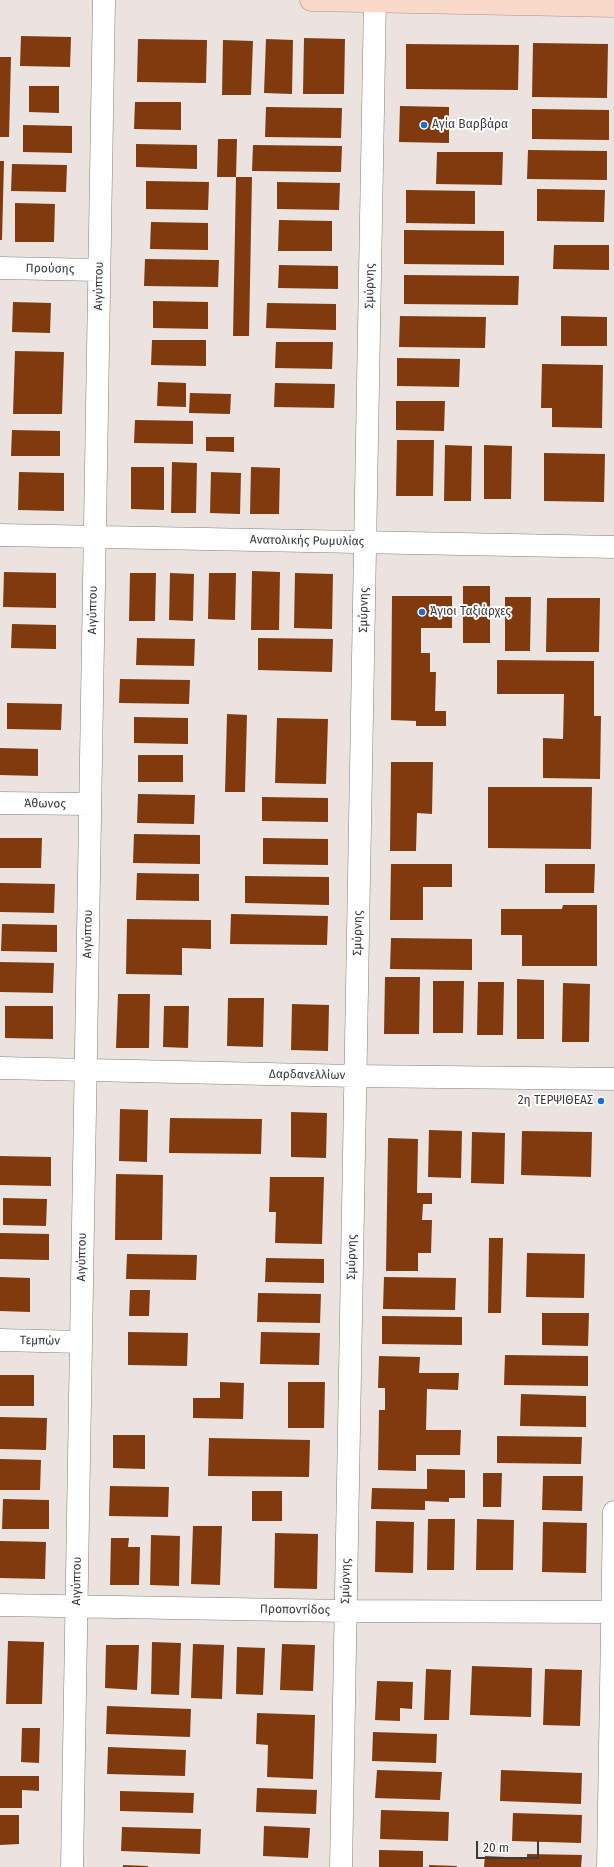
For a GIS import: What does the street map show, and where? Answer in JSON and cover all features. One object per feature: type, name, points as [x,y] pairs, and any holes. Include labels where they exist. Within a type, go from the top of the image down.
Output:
[{"type":"main road","points":[[311,0],[614,6]]},
{"type":"street","name":"Αιγύπτου","points":[[72,1867],[104,0]]},
{"type":"street","name":"Σμύρνης","points":[[341,1867],[375,1]]},
{"type":"street","name":"Προύσης","points":[[0,268],[99,270]]},
{"type":"street","name":"Ανατολικής Ρωμυλίας","points":[[0,535],[614,547]]},
{"type":"street","name":"Άθωνος","points":[[0,803],[90,804]]},
{"type":"street","name":"Δαρδανελλίων","points":[[0,1068],[355,1076],[614,1079]]},
{"type":"street","name":"Τεμπών","points":[[0,1340],[81,1342]]},
{"type":"street","points":[[608,1867],[614,1512]]},
{"type":"street","name":"Προποντίδος","points":[[0,1605],[346,1611],[613,1612]]},
{"type":"building","points":[[21,36],[71,37],[70,67],[20,66]]},
{"type":"building","points":[[304,38],[345,39],[344,94],[303,94]]},
{"type":"building","points":[[138,39],[207,40],[206,83],[137,82]]},
{"type":"building","points":[[266,39],[293,40],[292,94],[264,93]]},
{"type":"building","points":[[223,40],[253,41],[251,95],[222,95]]},
{"type":"building","points":[[533,43],[608,44],[607,98],[532,97]]},
{"type":"building","points":[[406,44],[519,45],[518,90],[406,89]]},
{"type":"building","points":[[0,57],[11,57],[9,137],[0,137]]},
{"type":"building","points":[[29,86],[59,86],[59,113],[29,112]]},
{"type":"building","points":[[135,102],[181,102],[181,130],[134,129]]},
{"type":"building","name":"Αγία Βαρβάρα","points":[[400,106],[449,107],[449,143],[399,142]]},
{"type":"building","points":[[266,107],[342,108],[341,138],[265,137]]},
{"type":"building","points":[[532,109],[609,110],[609,140],[532,139]]},
{"type":"building","points":[[23,125],[72,126],[72,153],[23,152]]},
{"type":"building","points":[[218,139],[237,139],[236,177],[217,177]]},
{"type":"building","points":[[136,144],[197,145],[197,169],[136,167]]},
{"type":"building","points":[[253,145],[342,146],[341,172],[252,171]]},
{"type":"building","points":[[528,150],[607,151],[607,180],[527,179]]},
{"type":"building","points":[[437,152],[503,152],[502,185],[436,184]]},
{"type":"building","points":[[0,161],[4,161],[2,240],[0,240]]},
{"type":"building","points":[[12,164],[67,165],[66,192],[11,191]]},
{"type":"building","points":[[236,177],[252,177],[249,336],[233,336]]},
{"type":"building","points":[[146,181],[209,182],[208,210],[146,209]]},
{"type":"building","points":[[277,182],[340,183],[339,210],[277,209]]},
{"type":"building","points":[[537,189],[605,190],[604,222],[537,221]]},
{"type":"building","points":[[406,190],[475,191],[475,224],[406,223]]},
{"type":"building","points":[[15,203],[55,204],[54,242],[15,242]]},
{"type":"building","points":[[279,220],[332,221],[332,251],[278,251]]},
{"type":"building","points":[[151,222],[208,223],[208,250],[150,249]]},
{"type":"building","points":[[404,230],[504,231],[504,265],[404,264]]},
{"type":"building","points":[[554,245],[609,245],[609,270],[553,269]]},
{"type":"building","points":[[145,259],[219,260],[218,287],[144,286]]},
{"type":"building","points":[[279,265],[338,266],[338,289],[278,288]]},
{"type":"building","points":[[404,275],[519,276],[518,305],[404,304]]},
{"type":"building","points":[[153,301],[208,302],[208,329],[153,328]]},
{"type":"building","points":[[13,302],[51,303],[50,333],[12,332]]},
{"type":"building","points":[[267,303],[336,304],[336,330],[266,328]]},
{"type":"building","points":[[400,316],[486,317],[485,348],[399,347]]},
{"type":"building","points":[[561,316],[607,317],[607,346],[561,346]]},
{"type":"building","points":[[152,340],[206,340],[206,366],[151,365]]},
{"type":"building","points":[[276,342],[333,342],[332,369],[275,368]]},
{"type":"building","points":[[15,351],[64,352],[62,414],[13,414]]},
{"type":"building","points":[[397,358],[460,359],[459,387],[397,386]]},
{"type":"building","points":[[542,364],[603,365],[602,428],[552,427],[552,408],[541,408]]},
{"type":"building","points":[[158,382],[186,383],[186,407],[157,406]]},
{"type":"building","points":[[275,383],[335,384],[334,408],[274,407]]},
{"type":"building","points":[[190,393],[231,394],[230,414],[189,413]]},
{"type":"building","points":[[396,401],[445,401],[444,431],[396,430]]},
{"type":"building","points":[[135,420],[193,421],[193,444],[134,443]]},
{"type":"building","points":[[12,430],[60,431],[60,456],[11,456]]},
{"type":"building","points":[[206,437],[234,437],[234,452],[206,451]]},
{"type":"building","points":[[397,440],[434,440],[433,496],[396,496]]},
{"type":"building","points":[[445,445],[472,446],[471,501],[444,501]]},
{"type":"building","points":[[484,445],[512,446],[511,499],[484,499]]},
{"type":"building","points":[[544,453],[605,454],[604,502],[544,501]]},
{"type":"building","points":[[172,462],[197,463],[196,513],[171,513]]},
{"type":"building","points":[[131,467],[164,467],[164,510],[131,509]]},
{"type":"building","points":[[251,467],[280,468],[279,514],[250,514]]},
{"type":"building","points":[[19,472],[64,473],[64,511],[18,510]]},
{"type":"building","points":[[211,472],[241,473],[240,514],[210,513]]},
{"type":"building","points":[[252,571],[280,572],[279,630],[251,630]]},
{"type":"building","points":[[4,572],[56,573],[56,608],[3,607]]},
{"type":"building","points":[[130,573],[156,573],[155,621],[129,621]]},
{"type":"building","points":[[170,573],[194,574],[193,621],[169,620]]},
{"type":"building","points":[[209,573],[236,573],[235,620],[208,619]]},
{"type":"building","points":[[295,573],[333,574],[332,629],[294,628]]},
{"type":"building","points":[[463,586],[490,586],[490,643],[463,643]]},
{"type":"building","points":[[392,596],[452,596],[452,628],[421,628],[421,653],[430,653],[430,672],[436,672],[435,711],[446,711],[446,726],[416,726],[416,721],[391,720]]},
{"type":"building","points":[[505,597],[531,597],[530,651],[505,651]]},
{"type":"building","points":[[547,598],[600,598],[599,652],[546,652]]},
{"type":"building","points":[[12,624],[56,625],[56,649],[11,648]]},
{"type":"building","points":[[137,638],[195,639],[194,666],[136,665]]},
{"type":"building","points":[[258,638],[333,639],[332,672],[258,670]]},
{"type":"building","points":[[497,660],[594,661],[594,716],[601,716],[600,779],[543,778],[543,738],[563,739],[564,694],[497,694]]},
{"type":"building","points":[[120,679],[190,680],[189,704],[119,703]]},
{"type":"building","points":[[7,703],[62,704],[61,730],[7,729]]},
{"type":"building","points":[[227,714],[247,715],[245,792],[225,792]]},
{"type":"building","points":[[134,717],[188,718],[188,744],[134,743]]},
{"type":"building","points":[[277,718],[328,719],[326,784],[275,783]]},
{"type":"building","points":[[0,748],[38,749],[38,776],[0,775]]},
{"type":"building","points":[[138,755],[183,755],[183,782],[138,782]]},
{"type":"building","points":[[391,762],[433,762],[432,814],[417,813],[416,851],[390,851]]},
{"type":"building","points":[[488,787],[592,787],[591,849],[488,848]]},
{"type":"building","points":[[138,794],[195,795],[194,824],[137,823]]},
{"type":"building","points":[[262,797],[328,798],[328,822],[262,821]]},
{"type":"building","points":[[134,834],[200,835],[200,864],[133,863]]},
{"type":"building","points":[[0,838],[42,838],[41,868],[0,868]]},
{"type":"building","points":[[263,838],[328,839],[328,865],[263,864]]},
{"type":"building","points":[[391,864],[452,864],[452,887],[423,887],[423,920],[390,920]]},
{"type":"building","points":[[545,864],[595,864],[594,893],[545,893]]},
{"type":"building","points":[[137,873],[199,874],[199,901],[136,900]]},
{"type":"building","points":[[245,876],[329,877],[329,905],[245,903]]},
{"type":"building","points":[[0,883],[55,884],[54,913],[0,912]]},
{"type":"building","points":[[563,905],[597,905],[597,966],[522,966],[522,935],[501,935],[501,909],[562,909]]},
{"type":"building","points":[[231,914],[328,916],[327,945],[230,944]]},
{"type":"building","points":[[127,919],[211,920],[211,949],[182,948],[182,975],[126,974]]},
{"type":"building","points":[[2,924],[57,925],[57,952],[1,951]]},
{"type":"building","points":[[391,938],[472,939],[472,970],[390,969]]},
{"type":"building","points":[[0,962],[54,963],[53,993],[0,992]]},
{"type":"building","points":[[385,977],[420,977],[419,1034],[384,1034]]},
{"type":"building","points":[[517,979],[544,980],[544,1039],[517,1039]]},
{"type":"building","points":[[433,981],[464,981],[463,1033],[433,1033]]},
{"type":"building","points":[[478,982],[504,982],[503,1035],[477,1035]]},
{"type":"building","points":[[563,983],[590,984],[589,1042],[562,1042]]},
{"type":"building","points":[[118,994],[150,994],[149,1048],[116,1048]]},
{"type":"building","points":[[228,998],[264,998],[263,1047],[227,1046]]},
{"type":"building","points":[[292,1004],[329,1005],[328,1051],[291,1050]]},
{"type":"building","points":[[5,1006],[53,1006],[53,1039],[5,1038]]},
{"type":"building","points":[[164,1006],[189,1006],[188,1048],[163,1047]]},
{"type":"building","points":[[120,1109],[148,1110],[147,1162],[119,1161]]},
{"type":"building","points":[[291,1112],[327,1113],[326,1158],[291,1157]]},
{"type":"building","points":[[170,1118],[262,1119],[261,1154],[169,1153]]},
{"type":"building","points":[[429,1130],[462,1131],[461,1178],[428,1177]]},
{"type":"building","points":[[522,1131],[592,1132],[591,1177],[521,1175]]},
{"type":"building","points":[[472,1132],[505,1133],[504,1184],[471,1183]]},
{"type":"building","points":[[388,1138],[418,1139],[417,1193],[432,1193],[432,1204],[423,1204],[422,1220],[432,1220],[431,1253],[418,1253],[418,1271],[386,1271]]},
{"type":"building","points":[[0,1156],[51,1157],[51,1186],[0,1185]]},
{"type":"building","points":[[116,1174],[163,1175],[162,1240],[115,1240]]},
{"type":"building","points":[[270,1177],[324,1177],[322,1244],[275,1243],[276,1212],[269,1212]]},
{"type":"building","points":[[3,1198],[47,1199],[46,1226],[3,1225]]},
{"type":"building","points":[[0,1233],[49,1234],[49,1260],[0,1259]]},
{"type":"building","points":[[489,1238],[503,1238],[501,1313],[488,1313]]},
{"type":"building","points":[[527,1253],[585,1254],[584,1298],[526,1297]]},
{"type":"building","points":[[127,1254],[197,1255],[196,1280],[126,1279]]},
{"type":"building","points":[[266,1258],[324,1259],[324,1283],[265,1282]]},
{"type":"building","points":[[0,1277],[30,1278],[30,1312],[0,1311]]},
{"type":"building","points":[[384,1277],[456,1278],[455,1310],[383,1309]]},
{"type":"building","points":[[130,1290],[150,1290],[149,1316],[129,1316]]},
{"type":"building","points":[[258,1293],[321,1294],[320,1323],[257,1322]]},
{"type":"building","points":[[542,1313],[589,1313],[588,1346],[542,1345]]},
{"type":"building","points":[[382,1316],[462,1317],[462,1345],[382,1344]]},
{"type":"building","points":[[128,1332],[188,1333],[187,1366],[128,1365]]},
{"type":"building","points":[[261,1332],[320,1333],[319,1365],[260,1364]]},
{"type":"building","points":[[505,1355],[588,1356],[588,1386],[504,1385]]},
{"type":"building","points":[[379,1356],[420,1357],[419,1373],[459,1373],[458,1390],[427,1389],[426,1430],[461,1430],[460,1455],[416,1455],[416,1471],[378,1470],[379,1410],[385,1410],[385,1388],[378,1388]]},
{"type":"building","points":[[0,1375],[34,1375],[34,1406],[0,1406]]},
{"type":"building","points":[[220,1382],[244,1383],[243,1419],[193,1418],[193,1398],[220,1398]]},
{"type":"building","points":[[288,1382],[325,1382],[324,1428],[288,1428]]},
{"type":"building","points":[[521,1394],[586,1396],[586,1427],[520,1426]]},
{"type":"building","points":[[0,1417],[47,1418],[46,1450],[0,1449]]},
{"type":"building","points":[[113,1435],[145,1435],[145,1469],[113,1468]]},
{"type":"building","points":[[497,1436],[582,1437],[581,1464],[497,1463]]},
{"type":"building","points":[[209,1438],[310,1440],[309,1477],[208,1476]]},
{"type":"building","points":[[0,1459],[41,1460],[40,1490],[0,1490]]},
{"type":"building","points":[[427,1469],[465,1470],[465,1498],[449,1498],[449,1502],[425,1501],[425,1510],[371,1509],[372,1488],[427,1489]]},
{"type":"building","points":[[483,1473],[502,1473],[501,1507],[483,1507]]},
{"type":"building","points":[[543,1476],[583,1476],[582,1511],[542,1510]]},
{"type":"building","points":[[110,1486],[169,1487],[168,1517],[109,1516]]},
{"type":"building","points":[[252,1491],[282,1491],[282,1521],[252,1521]]},
{"type":"building","points":[[3,1499],[49,1500],[49,1529],[2,1529]]},
{"type":"building","points":[[428,1519],[455,1519],[454,1570],[427,1570]]},
{"type":"building","points":[[477,1519],[514,1520],[513,1570],[476,1570]]},
{"type":"building","points":[[376,1521],[414,1522],[413,1573],[375,1572]]},
{"type":"building","points":[[543,1522],[587,1523],[586,1573],[542,1572]]},
{"type":"building","points":[[193,1526],[222,1526],[220,1585],[191,1584]]},
{"type":"building","points":[[275,1533],[318,1534],[317,1589],[274,1588]]},
{"type":"building","points":[[151,1535],[180,1536],[179,1586],[150,1585]]},
{"type":"building","points":[[111,1538],[129,1538],[128,1547],[140,1547],[139,1585],[110,1585]]},
{"type":"building","points":[[0,1541],[46,1542],[45,1579],[0,1578]]},
{"type":"building","points":[[8,1641],[44,1642],[42,1704],[6,1704]]},
{"type":"building","points":[[152,1642],[181,1643],[179,1695],[151,1694]]},
{"type":"building","points":[[193,1644],[224,1645],[222,1699],[191,1698]]},
{"type":"building","points":[[282,1644],[315,1645],[313,1691],[280,1690]]},
{"type":"building","points":[[106,1645],[139,1645],[137,1690],[105,1688]]},
{"type":"building","points":[[237,1647],[265,1648],[263,1695],[236,1694]]},
{"type":"building","points":[[472,1666],[532,1668],[531,1717],[470,1715]]},
{"type":"building","points":[[426,1669],[451,1670],[449,1720],[424,1720]]},
{"type":"building","points":[[545,1669],[582,1670],[580,1726],[543,1725]]},
{"type":"building","points":[[377,1681],[413,1682],[412,1709],[400,1708],[400,1721],[375,1720]]},
{"type":"building","points":[[107,1706],[191,1709],[190,1737],[106,1734]]},
{"type":"building","points":[[257,1713],[315,1715],[313,1779],[267,1777],[268,1745],[256,1744]]},
{"type":"building","points":[[22,1728],[40,1728],[39,1763],[21,1762]]},
{"type":"building","points":[[373,1732],[437,1734],[436,1763],[372,1761]]},
{"type":"building","points":[[108,1747],[186,1750],[185,1776],[107,1774]]},
{"type":"building","points":[[377,1770],[442,1772],[440,1800],[375,1798]]},
{"type":"building","points":[[501,1770],[582,1773],[581,1804],[500,1801]]},
{"type":"building","points":[[0,1776],[39,1776],[39,1791],[22,1790],[22,1808],[0,1808]]},
{"type":"building","points":[[257,1788],[317,1790],[316,1814],[256,1812]]},
{"type":"building","points":[[120,1791],[194,1793],[193,1813],[120,1811]]},
{"type":"building","points":[[381,1810],[449,1812],[448,1841],[380,1839]]},
{"type":"building","points":[[513,1813],[582,1815],[581,1843],[512,1841]]},
{"type":"building","points":[[0,1815],[19,1815],[19,1844],[0,1845]]},
{"type":"building","points":[[264,1826],[310,1828],[308,1858],[263,1856]]},
{"type":"building","points":[[122,1827],[201,1829],[200,1854],[121,1851]]},
{"type":"building","points":[[379,1850],[423,1851],[423,1867],[379,1867]]},
{"type":"building","points":[[527,1854],[582,1855],[581,1867],[484,1867],[485,1856],[527,1858]]},
{"type":"building","points":[[123,1865],[148,1866],[148,1867],[123,1867]]},
{"type":"building","points":[[429,1865],[457,1866],[457,1867],[429,1867]]},
{"type":"place","name":"Αγία Βαρβάρα","points":[[424,125]]},
{"type":"place","name":"Άγιοι Ταξιάρχες","points":[[422,612]]},
{"type":"place","name":"2η ΤΕΡΨΙΘΕΑΣ","points":[[601,1101]]}]
